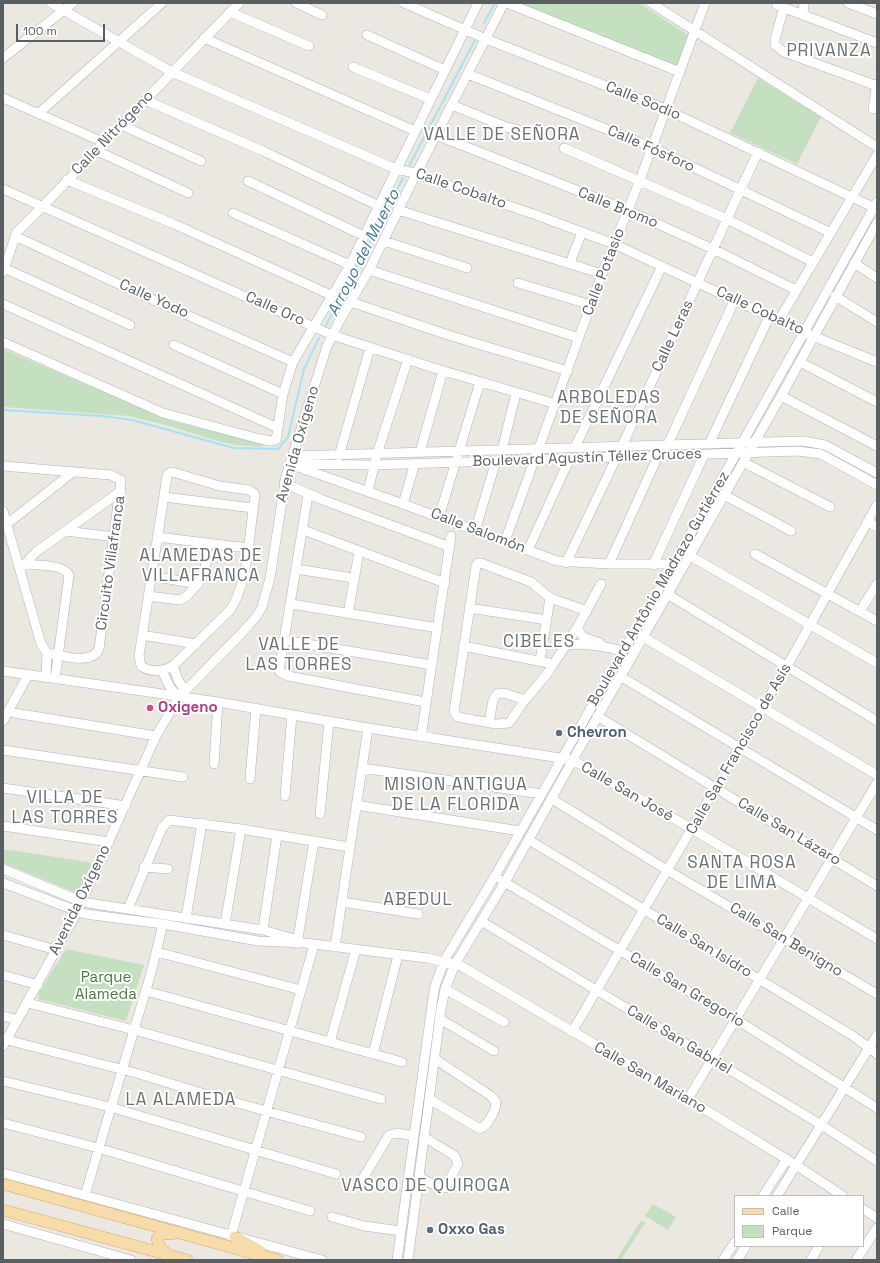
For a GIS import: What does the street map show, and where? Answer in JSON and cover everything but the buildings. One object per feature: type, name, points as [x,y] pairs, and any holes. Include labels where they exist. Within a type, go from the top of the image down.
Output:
[{"type":"main road","points":[[3,1184],[200,1240],[277,1260]]},
{"type":"main road","points":[[3,1210],[186,1260]]},
{"type":"main road","points":[[170,1255],[160,1248],[157,1243],[161,1234],[169,1234],[200,1240]]},
{"type":"main road","points":[[233,1237],[277,1260]]},
{"type":"street","name":"Calle Cobalto","points":[[51,3],[172,72],[396,169],[416,174],[614,244],[770,315],[803,332],[814,335],[877,362]]},
{"type":"street","points":[[3,58],[73,3]]},
{"type":"street","points":[[39,113],[162,3]]},
{"type":"street","name":"Calle Nitrógeno","points":[[4,270],[15,236],[22,226],[239,3]]},
{"type":"street","points":[[296,3],[322,15]]},
{"type":"street","name":"Calle Sodio","points":[[404,3],[486,39],[665,109],[851,197],[876,206]]},
{"type":"street","name":"Avenida Oxígeno","points":[[3,342],[163,413],[256,438],[270,441],[276,440],[283,394],[293,362],[350,265],[478,3]]},
{"type":"street","points":[[506,3],[680,72]]},
{"type":"street","name":"Avenida Oxígeno","points":[[5,1043],[82,902],[156,736],[182,694],[239,636],[256,617],[262,607],[270,578],[284,483],[332,335],[369,270],[436,135],[506,3]]},
{"type":"street","points":[[651,3],[877,147]]},
{"type":"street","name":"Calle Potasio","points":[[505,541],[602,274],[640,180],[705,3]]},
{"type":"street","points":[[799,9],[804,3]]},
{"type":"street","points":[[848,3],[877,14]]},
{"type":"street","points":[[873,109],[877,85],[784,52],[778,47],[775,39],[781,6],[799,9],[877,43]]},
{"type":"street","points":[[230,12],[308,46]]},
{"type":"street","points":[[367,35],[445,70]]},
{"type":"street","points":[[204,38],[415,131]]},
{"type":"street","points":[[353,67],[430,99]]},
{"type":"street","name":"Calle Fósforo","points":[[468,74],[651,148],[831,233]]},
{"type":"street","points":[[3,98],[104,142]]},
{"type":"street","points":[[145,100],[263,151],[379,206]]},
{"type":"street","points":[[452,105],[506,127],[516,129]]},
{"type":"street","points":[[121,125],[201,161]]},
{"type":"street","name":"Calle Bromo","points":[[436,135],[627,210],[713,249],[796,290]]},
{"type":"street","points":[[564,148],[727,219],[814,262]]},
{"type":"street","points":[[95,150],[188,193]]},
{"type":"street","name":"Calle Leras","points":[[566,562],[622,446],[758,152]]},
{"type":"street","points":[[779,320],[877,155]]},
{"type":"street","points":[[67,180],[174,224],[333,296]]},
{"type":"street","points":[[248,181],[364,236]]},
{"type":"street","name":"Calle Oro","points":[[3,189],[44,205],[332,335],[443,371],[556,404]]},
{"type":"street","name":"Boulevard Antônio Madrazo Gutiérrez","points":[[397,1260],[433,998],[435,986],[444,961],[542,794],[736,454],[803,332],[876,206]]},
{"type":"street","points":[[398,210],[602,274]]},
{"type":"street","points":[[234,213],[350,265]]},
{"type":"street","name":"Boulevard Antônio Madrazo Gutiérrez","points":[[408,1260],[440,1019],[445,988],[455,964],[529,840],[620,676],[781,396],[835,296],[854,263],[875,233],[877,223]]},
{"type":"street","points":[[570,263],[582,232]]},
{"type":"street","name":"Calle Yodo","points":[[15,236],[142,295],[293,362]]},
{"type":"street","points":[[384,241],[467,268]]},
{"type":"street","points":[[854,263],[877,278]]},
{"type":"street","points":[[575,448],[662,266]]},
{"type":"street","points":[[4,270],[130,325]]},
{"type":"street","points":[[369,270],[579,338]]},
{"type":"street","points":[[518,282],[591,305]]},
{"type":"street","points":[[835,296],[877,322]]},
{"type":"street","points":[[667,446],[735,299]]},
{"type":"street","points":[[351,302],[448,335],[568,371]]},
{"type":"street","points":[[3,304],[278,428]]},
{"type":"street","points":[[709,444],[770,315]]},
{"type":"street","points":[[174,345],[283,394]]},
{"type":"street","points":[[339,456],[370,348]]},
{"type":"street","points":[[368,491],[377,454],[408,359]]},
{"type":"street","points":[[800,362],[877,402]]},
{"type":"street","points":[[420,452],[443,371]]},
{"type":"street","points":[[439,517],[480,382]]},
{"type":"street","points":[[502,450],[516,393]]},
{"type":"street","points":[[781,396],[877,446]]},
{"type":"street","name":"Boulevard Agustín Téllez Cruces","points":[[291,460],[420,452],[667,446],[754,442],[816,442],[826,445],[877,473]]},
{"type":"street","name":"Boulevard Agustín Téllez Cruces","points":[[291,460],[374,465],[736,454],[745,458],[798,451],[821,454],[877,485]]},
{"type":"street","points":[[653,565],[704,455]]},
{"type":"street","points":[[610,564],[658,456]]},
{"type":"street","points":[[528,550],[570,458]]},
{"type":"street","points":[[745,458],[830,507]]},
{"type":"street","name":"Calle Salomón","points":[[291,460],[368,491],[475,531],[566,562],[653,565],[672,564]]},
{"type":"street","points":[[475,531],[496,461]]},
{"type":"street","points":[[403,504],[415,463]]},
{"type":"street","name":"Circuito Villafranca","points":[[3,466],[116,476],[121,480],[121,491],[101,644],[98,653],[87,658],[47,653]]},
{"type":"street","points":[[7,524],[73,472]]},
{"type":"street","points":[[172,472],[220,486],[253,492],[255,497],[253,508],[242,584],[235,603],[230,610],[173,666],[162,671],[146,669],[139,662],[167,476],[172,472]]},
{"type":"street","points":[[284,483],[308,495],[450,546]]},
{"type":"street","points":[[21,566],[32,555],[121,491]]},
{"type":"street","points":[[308,495],[291,604],[278,667],[279,670],[284,675],[425,702]]},
{"type":"street","points":[[724,495],[791,532]]},
{"type":"street","points":[[164,497],[253,508]]},
{"type":"street","name":"Calle San Francisco de Asís","points":[[572,1032],[643,909],[763,708],[877,504]]},
{"type":"street","points":[[3,512],[21,566],[41,644],[47,653],[46,678]]},
{"type":"street","points":[[868,522],[877,527]]},
{"type":"street","points":[[303,530],[445,583]]},
{"type":"street","points":[[65,531],[115,538]]},
{"type":"street","points":[[421,737],[425,702],[438,628],[451,536]]},
{"type":"street","points":[[157,537],[248,548]]},
{"type":"street","points":[[148,596],[180,600],[187,596],[204,576],[208,543]]},
{"type":"street","points":[[681,550],[877,663]]},
{"type":"street","points":[[348,614],[353,578],[359,552]]},
{"type":"street","points":[[755,554],[877,621]]},
{"type":"street","points":[[586,611],[550,598],[531,582],[476,560],[454,712],[458,717],[502,725],[510,723],[577,628],[601,584]]},
{"type":"street","points":[[21,566],[60,568],[64,569],[69,575],[55,679]]},
{"type":"street","points":[[296,569],[353,578]]},
{"type":"street","points":[[151,576],[198,584]]},
{"type":"street","points":[[860,611],[877,584]]},
{"type":"street","points":[[667,594],[786,668],[877,721]]},
{"type":"street","points":[[540,661],[550,598]]},
{"type":"street","points":[[291,604],[438,628]]},
{"type":"street","points":[[469,608],[547,620]]},
{"type":"street","points":[[577,628],[583,636],[591,640],[624,648]]},
{"type":"street","points":[[142,635],[196,644]]},
{"type":"street","points":[[643,637],[877,775]]},
{"type":"street","points":[[283,640],[432,665]]},
{"type":"street","points":[[565,645],[574,644],[624,648]]},
{"type":"street","points":[[463,646],[553,664]]},
{"type":"street","points":[[173,666],[182,694]]},
{"type":"street","name":"Calle San José","points":[[3,671],[46,678],[182,694],[218,702],[421,737],[573,760],[877,939]]},
{"type":"street","points":[[162,671],[171,689],[182,694]]},
{"type":"street","points":[[3,721],[28,675]]},
{"type":"street","points":[[620,676],[877,830]]},
{"type":"street","points":[[489,723],[494,700],[497,694],[504,694],[525,700]]},
{"type":"street","points":[[214,764],[218,702]]},
{"type":"street","points":[[250,779],[256,708]]},
{"type":"street","points":[[8,712],[156,736]]},
{"type":"street","points":[[285,796],[292,714]]},
{"type":"street","name":"Calle San Lázaro","points":[[598,716],[715,788],[832,857],[877,886]]},
{"type":"street","points":[[320,814],[329,721]]},
{"type":"street","points":[[335,947],[368,728]]},
{"type":"street","points":[[3,750],[183,778]]},
{"type":"street","points":[[362,768],[542,794]]},
{"type":"street","points":[[688,1099],[761,980],[784,938],[877,783]]},
{"type":"street","points":[[3,788],[126,806]]},
{"type":"street","name":"Calle San Benigno","points":[[552,799],[667,870],[877,994]]},
{"type":"street","points":[[356,804],[520,831]]},
{"type":"street","points":[[128,909],[144,867],[166,821],[177,820],[202,823],[350,847]]},
{"type":"street","points":[[186,918],[202,823]]},
{"type":"street","points":[[3,826],[109,842]]},
{"type":"street","points":[[225,924],[241,829]]},
{"type":"street","points":[[263,930],[277,835]]},
{"type":"street","name":"Calle San Isidro","points":[[529,840],[860,1040],[877,1054]]},
{"type":"street","points":[[233,1237],[244,1190],[301,990],[303,943],[314,841]]},
{"type":"street","points":[[144,867],[168,869]]},
{"type":"street","points":[[3,870],[82,902],[263,930],[303,943]]},
{"type":"street","name":"Calle San Gregorio","points":[[495,876],[736,1020],[877,1108]]},
{"type":"street","points":[[3,883],[77,912],[163,924],[250,940],[303,943]]},
{"type":"street","points":[[342,902],[418,914]]},
{"type":"street","name":"Calle San Gabriel","points":[[481,921],[820,1124],[877,1161]]},
{"type":"street","points":[[85,1195],[110,1107],[123,1070],[146,991],[163,924]]},
{"type":"street","points":[[3,935],[56,950]]},
{"type":"street","name":"Calle San Mariano","points":[[303,943],[444,961],[476,973],[572,1032],[688,1099],[796,1165],[841,1195]]},
{"type":"street","points":[[330,1042],[356,949]]},
{"type":"street","points":[[157,952],[301,990]]},
{"type":"street","points":[[373,1054],[398,955]]},
{"type":"street","points":[[3,975],[38,985]]},
{"type":"street","points":[[445,988],[504,1022]]},
{"type":"street","points":[[146,991],[402,1062]]},
{"type":"street","points":[[28,1003],[134,1030],[381,1099]]},
{"type":"street","points":[[3,1016],[18,1020]]},
{"type":"street","points":[[440,1019],[494,1051]]},
{"type":"street","points":[[778,1195],[820,1124],[877,1035]]},
{"type":"street","points":[[5,1043],[123,1070],[267,1112],[361,1137]]},
{"type":"street","points":[[429,1099],[480,1129],[488,1122],[496,1105],[496,1102],[491,1096],[435,1059]]},
{"type":"street","points":[[3,1081],[110,1107],[336,1174]]},
{"type":"street","points":[[3,1123],[98,1148],[244,1190],[310,1211]]},
{"type":"street","points":[[362,1180],[389,1136],[397,1133],[413,1136]]},
{"type":"street","points":[[419,1177],[440,1188],[445,1188],[458,1164],[455,1156],[424,1137]]},
{"type":"street","points":[[765,1195],[786,1159]]},
{"type":"street","points":[[3,1173],[233,1237],[322,1260]]},
{"type":"street","points":[[864,1210],[877,1218]]},
{"type":"street","points":[[332,1217],[364,1226],[401,1231]]},
{"type":"street","points":[[3,1224],[132,1260]]},
{"type":"street","points":[[856,1260],[877,1228]]},
{"type":"street","points":[[723,1260],[734,1244]]},
{"type":"street","points":[[737,1260],[745,1247]]},
{"type":"street","points":[[811,1260],[819,1247]]},
{"type":"green space","points":[[517,3],[639,3],[688,35],[677,66]]},
{"type":"green space","points":[[758,78],[821,117],[797,164],[730,133]]},
{"type":"green space","points":[[3,349],[172,421],[263,443],[263,447],[235,445],[129,416],[3,407]]},
{"type":"green space","points":[[3,849],[94,863],[81,895],[3,863]]},
{"type":"green space","name":"Parque Alameda","points":[[66,949],[144,965],[126,1021],[38,999],[39,992]]},
{"type":"green space","points":[[653,1204],[676,1217],[668,1230],[645,1216]]},
{"type":"green space","points":[[641,1221],[645,1223],[621,1260],[616,1260]]},
{"type":"waterway","name":"Arroyo del Muerto","points":[[484,23],[495,3]]},
{"type":"waterway","name":"Arroyo del Muerto","points":[[409,166],[475,40]]},
{"type":"waterway","name":"Arroyo del Muerto","points":[[325,327],[403,178]]},
{"type":"waterway","name":"Arroyo del Muerto","points":[[3,410],[103,416],[132,420],[234,448],[278,449],[288,437],[304,369],[319,338]]},
{"type":"place","name":"Oxigeno","points":[[150,708]]},
{"type":"place","name":"Chevron","points":[[559,733]]},
{"type":"place","name":"Oxxo Gas","points":[[430,1230]]},
{"type":"district","name":"PRIVANZA","points":[[829,51]]},
{"type":"district","name":"VALLE DE SEÑORA","points":[[502,135]]},
{"type":"district","name":"ARBOLEDAS DE SEÑORA","points":[[609,408]]},
{"type":"district","name":"ALAMEDAS DE VILLAFRANCA","points":[[201,566]]},
{"type":"district","name":"CIBELES","points":[[539,642]]},
{"type":"district","name":"VALLE DE LAS TORRES","points":[[299,655]]},
{"type":"district","name":"MISION ANTIGUA DE LA FLORIDA","points":[[456,795]]},
{"type":"district","name":"VILLA DE LAS TORRES","points":[[65,808]]},
{"type":"district","name":"SANTA ROSA DE LIMA","points":[[742,873]]},
{"type":"district","name":"ABEDUL","points":[[418,900]]},
{"type":"district","name":"LA ALAMEDA","points":[[181,1100]]},
{"type":"district","name":"VASCO DE QUIROGA","points":[[426,1186]]}]
